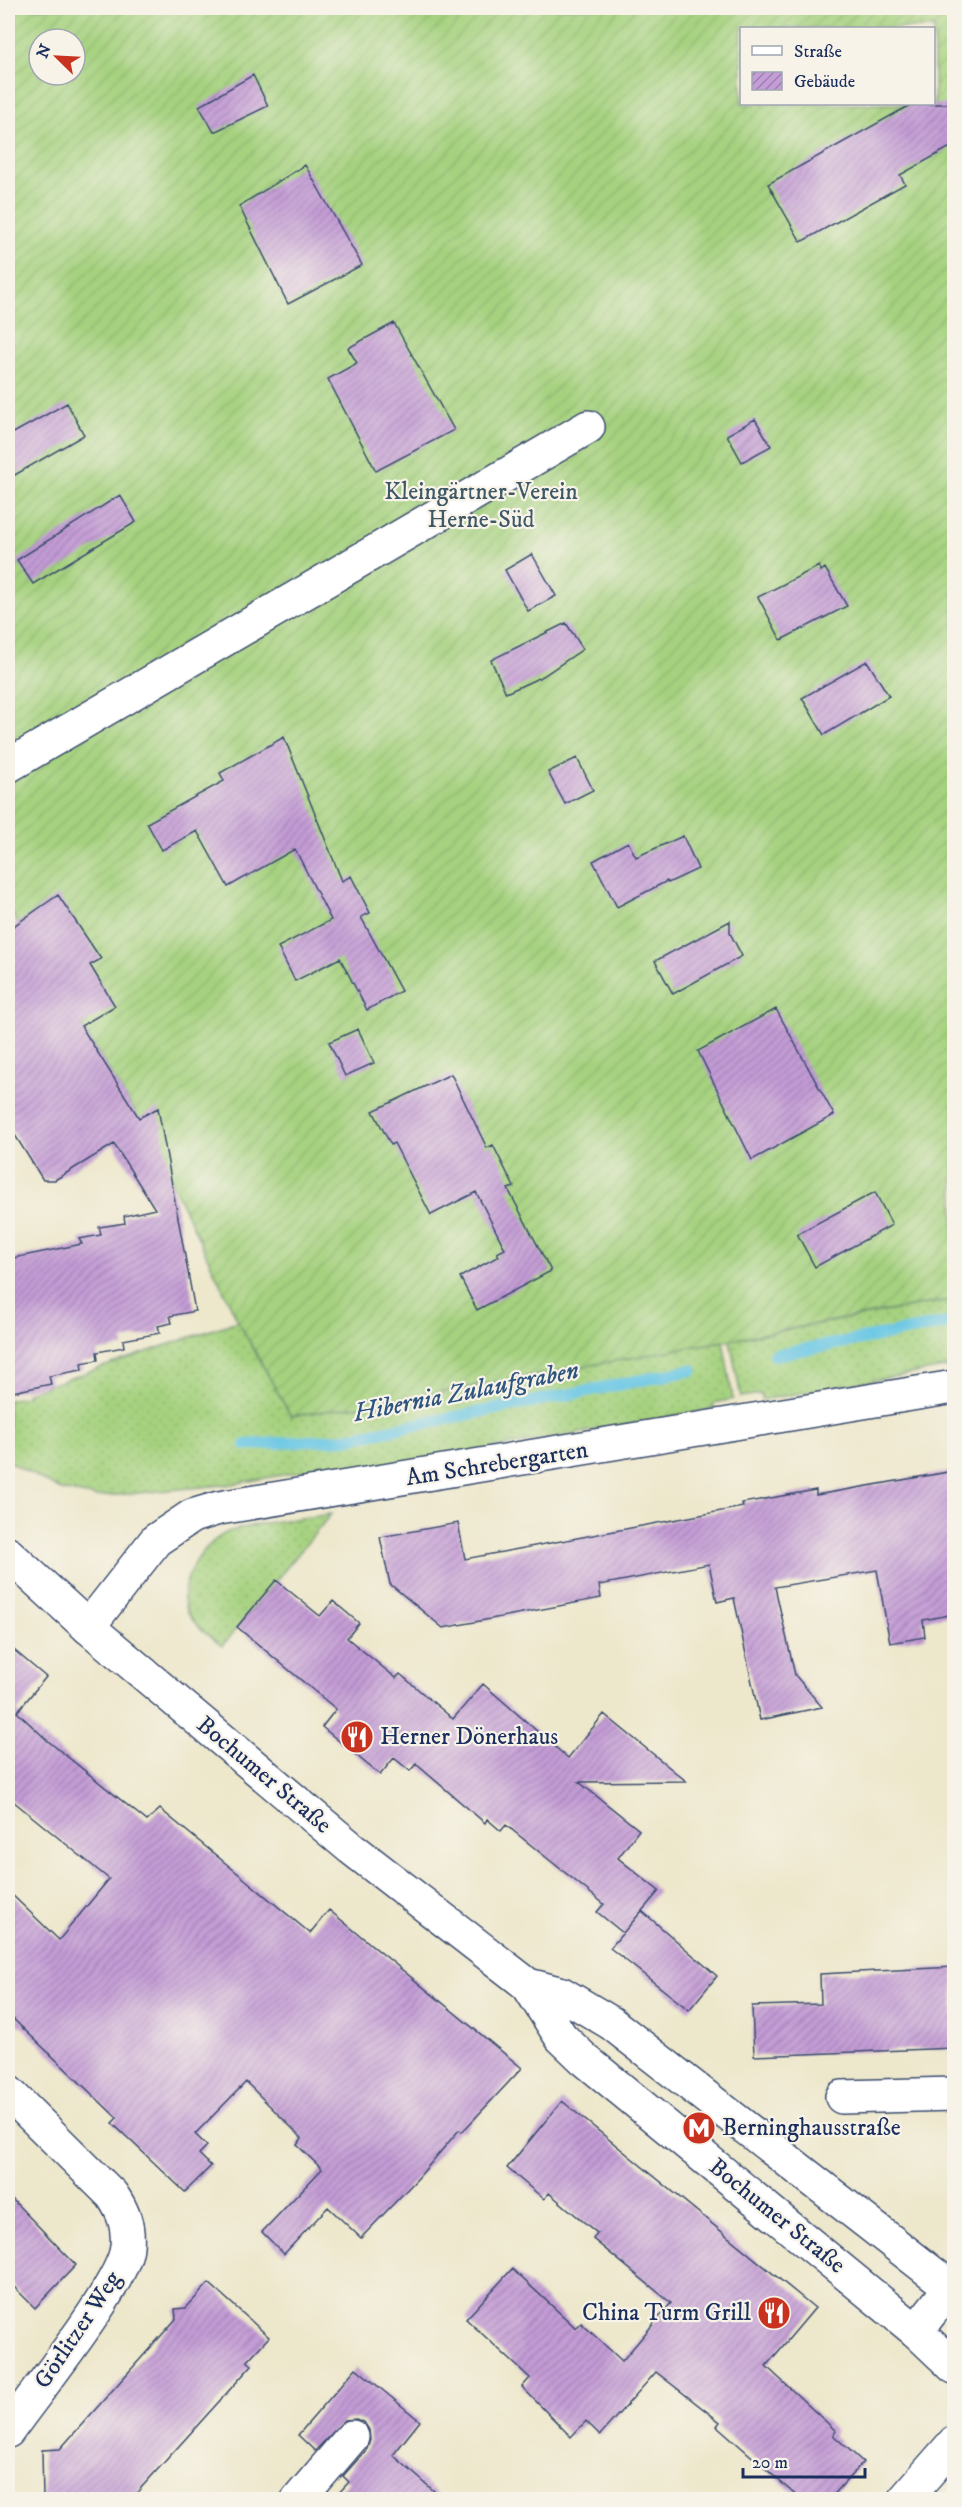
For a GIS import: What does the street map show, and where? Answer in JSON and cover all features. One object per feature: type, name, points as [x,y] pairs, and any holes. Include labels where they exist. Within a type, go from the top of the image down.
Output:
[{"type":"main road","points":[[8,765],[588,427]]},
{"type":"main road","name":"Am Schrebergarten","points":[[88,1627],[156,1540],[192,1516],[210,1510],[954,1387]]},
{"type":"main road","name":"Bochumer Straße","points":[[8,1554],[88,1627],[351,1848],[528,1985],[561,2037],[584,2059],[916,2331],[954,2367]]},
{"type":"main road","name":"Bochumer Straße","points":[[528,1985],[562,1994],[611,2023],[953,2287]]},
{"type":"main road","name":"Görlitzer Weg","points":[[8,2092],[112,2194],[123,2212],[127,2248],[112,2285],[8,2429]]},
{"type":"main road","points":[[842,2097],[954,2094]]},
{"type":"main road","points":[[916,2331],[953,2287]]},
{"type":"main road","points":[[298,2499],[352,2437]]},
{"type":"main road","points":[[904,2499],[954,2443]]},
{"type":"green space","name":"Kleingärtner-Verein Herne-Süd","points":[[954,8],[954,1299],[393,1401],[291,1416],[238,1321],[148,1133],[8,908],[8,9]]},
{"type":"green space","points":[[954,1299],[954,1366],[762,1400],[761,1394],[741,1397],[730,1340]]},
{"type":"green space","points":[[238,1321],[291,1416],[393,1401],[723,1341],[733,1399],[714,1403],[714,1409],[444,1457],[311,1476],[309,1470],[233,1484],[96,1497],[61,1490],[8,1461],[8,1400],[27,1396],[26,1393]]},
{"type":"green space","points":[[331,1514],[222,1646],[200,1628],[191,1617],[185,1605],[186,1583],[196,1561],[212,1542],[231,1531],[255,1525]]},
{"type":"building","points":[[253,75],[268,106],[214,132],[199,106]]},
{"type":"building","points":[[954,104],[954,145],[900,175],[905,184],[801,242],[768,184],[910,105]]},
{"type":"building","points":[[305,165],[362,265],[288,304],[239,206]]},
{"type":"building","points":[[394,323],[454,430],[376,471],[328,379],[357,363],[348,348]]},
{"type":"building","points":[[67,403],[84,435],[8,479],[8,436]]},
{"type":"building","points":[[755,419],[771,446],[742,462],[727,435]]},
{"type":"building","points":[[120,495],[136,522],[33,584],[17,560]]},
{"type":"building","points":[[532,554],[556,596],[528,611],[505,570]]},
{"type":"building","points":[[819,566],[821,571],[825,568],[847,606],[781,640],[758,597]]},
{"type":"building","points":[[566,623],[583,649],[543,676],[506,693],[491,660]]},
{"type":"building","points":[[867,661],[889,696],[824,735],[802,698]]},
{"type":"building","points":[[284,737],[342,881],[351,876],[370,913],[361,917],[401,991],[367,1010],[340,958],[295,981],[278,947],[331,920],[295,849],[228,887],[197,831],[162,850],[147,823],[224,781],[220,773]]},
{"type":"building","points":[[577,758],[593,790],[565,804],[548,772]]},
{"type":"building","points":[[683,836],[698,869],[668,883],[667,881],[617,907],[593,861],[628,842],[636,857]]},
{"type":"building","points":[[58,895],[101,959],[90,965],[115,1006],[81,1026],[139,1118],[158,1108],[195,1311],[170,1316],[172,1323],[158,1326],[160,1333],[123,1340],[124,1347],[97,1352],[98,1360],[81,1363],[82,1370],[49,1376],[51,1384],[8,1393],[8,1259],[82,1244],[79,1239],[101,1235],[99,1227],[125,1223],[124,1216],[155,1209],[114,1144],[55,1180],[43,1180],[8,1124],[8,930]]},
{"type":"building","points":[[730,921],[730,933],[742,956],[673,994],[655,961]]},
{"type":"building","points":[[776,1009],[834,1115],[752,1160],[698,1051]]},
{"type":"building","points":[[358,1029],[374,1063],[345,1076],[329,1042]]},
{"type":"building","points":[[451,1074],[487,1148],[493,1145],[514,1187],[508,1189],[551,1271],[477,1310],[460,1277],[499,1256],[497,1253],[505,1249],[476,1192],[431,1215],[394,1143],[391,1145],[373,1111]]},
{"type":"building","points":[[875,1192],[892,1225],[815,1267],[797,1234]]},
{"type":"building","points":[[954,1471],[954,1614],[923,1620],[925,1637],[890,1643],[877,1570],[775,1587],[795,1675],[822,1707],[760,1720],[734,1598],[717,1602],[709,1564],[599,1585],[601,1598],[443,1628],[390,1584],[380,1537],[458,1523],[465,1559],[743,1507],[742,1503],[816,1490],[816,1495]]},
{"type":"building","points":[[276,1580],[320,1616],[333,1601],[359,1623],[347,1638],[396,1678],[400,1674],[453,1719],[483,1684],[568,1758],[604,1714],[686,1781],[579,1782],[639,1830],[618,1858],[659,1891],[623,1933],[597,1912],[604,1904],[506,1825],[501,1831],[487,1819],[485,1823],[416,1764],[410,1771],[394,1758],[380,1775],[322,1727],[336,1709],[237,1627]]},
{"type":"building","points":[[8,1645],[46,1677],[17,1712],[48,1741],[147,1821],[160,1809],[310,1933],[329,1910],[522,2068],[462,2132],[459,2130],[419,2177],[361,2238],[328,2207],[284,2254],[262,2232],[322,2169],[297,2145],[302,2138],[246,2082],[195,2134],[207,2146],[199,2154],[211,2166],[185,2192],[112,2123],[117,2118],[8,2014],[8,1891],[59,1940],[109,1879],[8,1797]]},
{"type":"building","points":[[642,1911],[717,1976],[689,2010],[610,1948]]},
{"type":"building","points":[[954,1967],[954,2048],[754,2056],[752,2006],[821,2004],[820,1974]]},
{"type":"building","points":[[562,2101],[815,2308],[766,2366],[836,2431],[833,2435],[863,2462],[830,2499],[800,2499],[717,2426],[720,2422],[656,2372],[600,2435],[586,2421],[571,2437],[522,2387],[530,2378],[466,2319],[512,2269],[576,2328],[581,2323],[622,2361],[671,2303],[593,2239],[597,2233],[549,2193],[544,2199],[507,2168]]},
{"type":"building","points":[[8,2195],[76,2265],[35,2308],[8,2281]]},
{"type":"building","points":[[209,2283],[269,2337],[247,2361],[252,2365],[131,2499],[43,2499],[42,2450],[60,2449],[176,2319],[175,2309],[186,2308]]},
{"type":"building","points":[[356,2368],[420,2421],[393,2455],[443,2499],[333,2499],[349,2482],[343,2476],[367,2449],[370,2440],[369,2430],[364,2422],[356,2419],[345,2420],[315,2451],[298,2435]]},
{"type":"waterway","name":"Hibernia Zulaufgraben","points":[[774,1355],[954,1322]]},
{"type":"waterway","name":"Hibernia Zulaufgraben","points":[[246,1445],[344,1439],[692,1370]]},
{"type":"place","name":"Herner Dönerhaus","points":[[357,1737]]},
{"type":"place","name":"Berninghausstraße","points":[[699,2128]]},
{"type":"place","name":"China Turm Grill","points":[[774,2313]]}]
